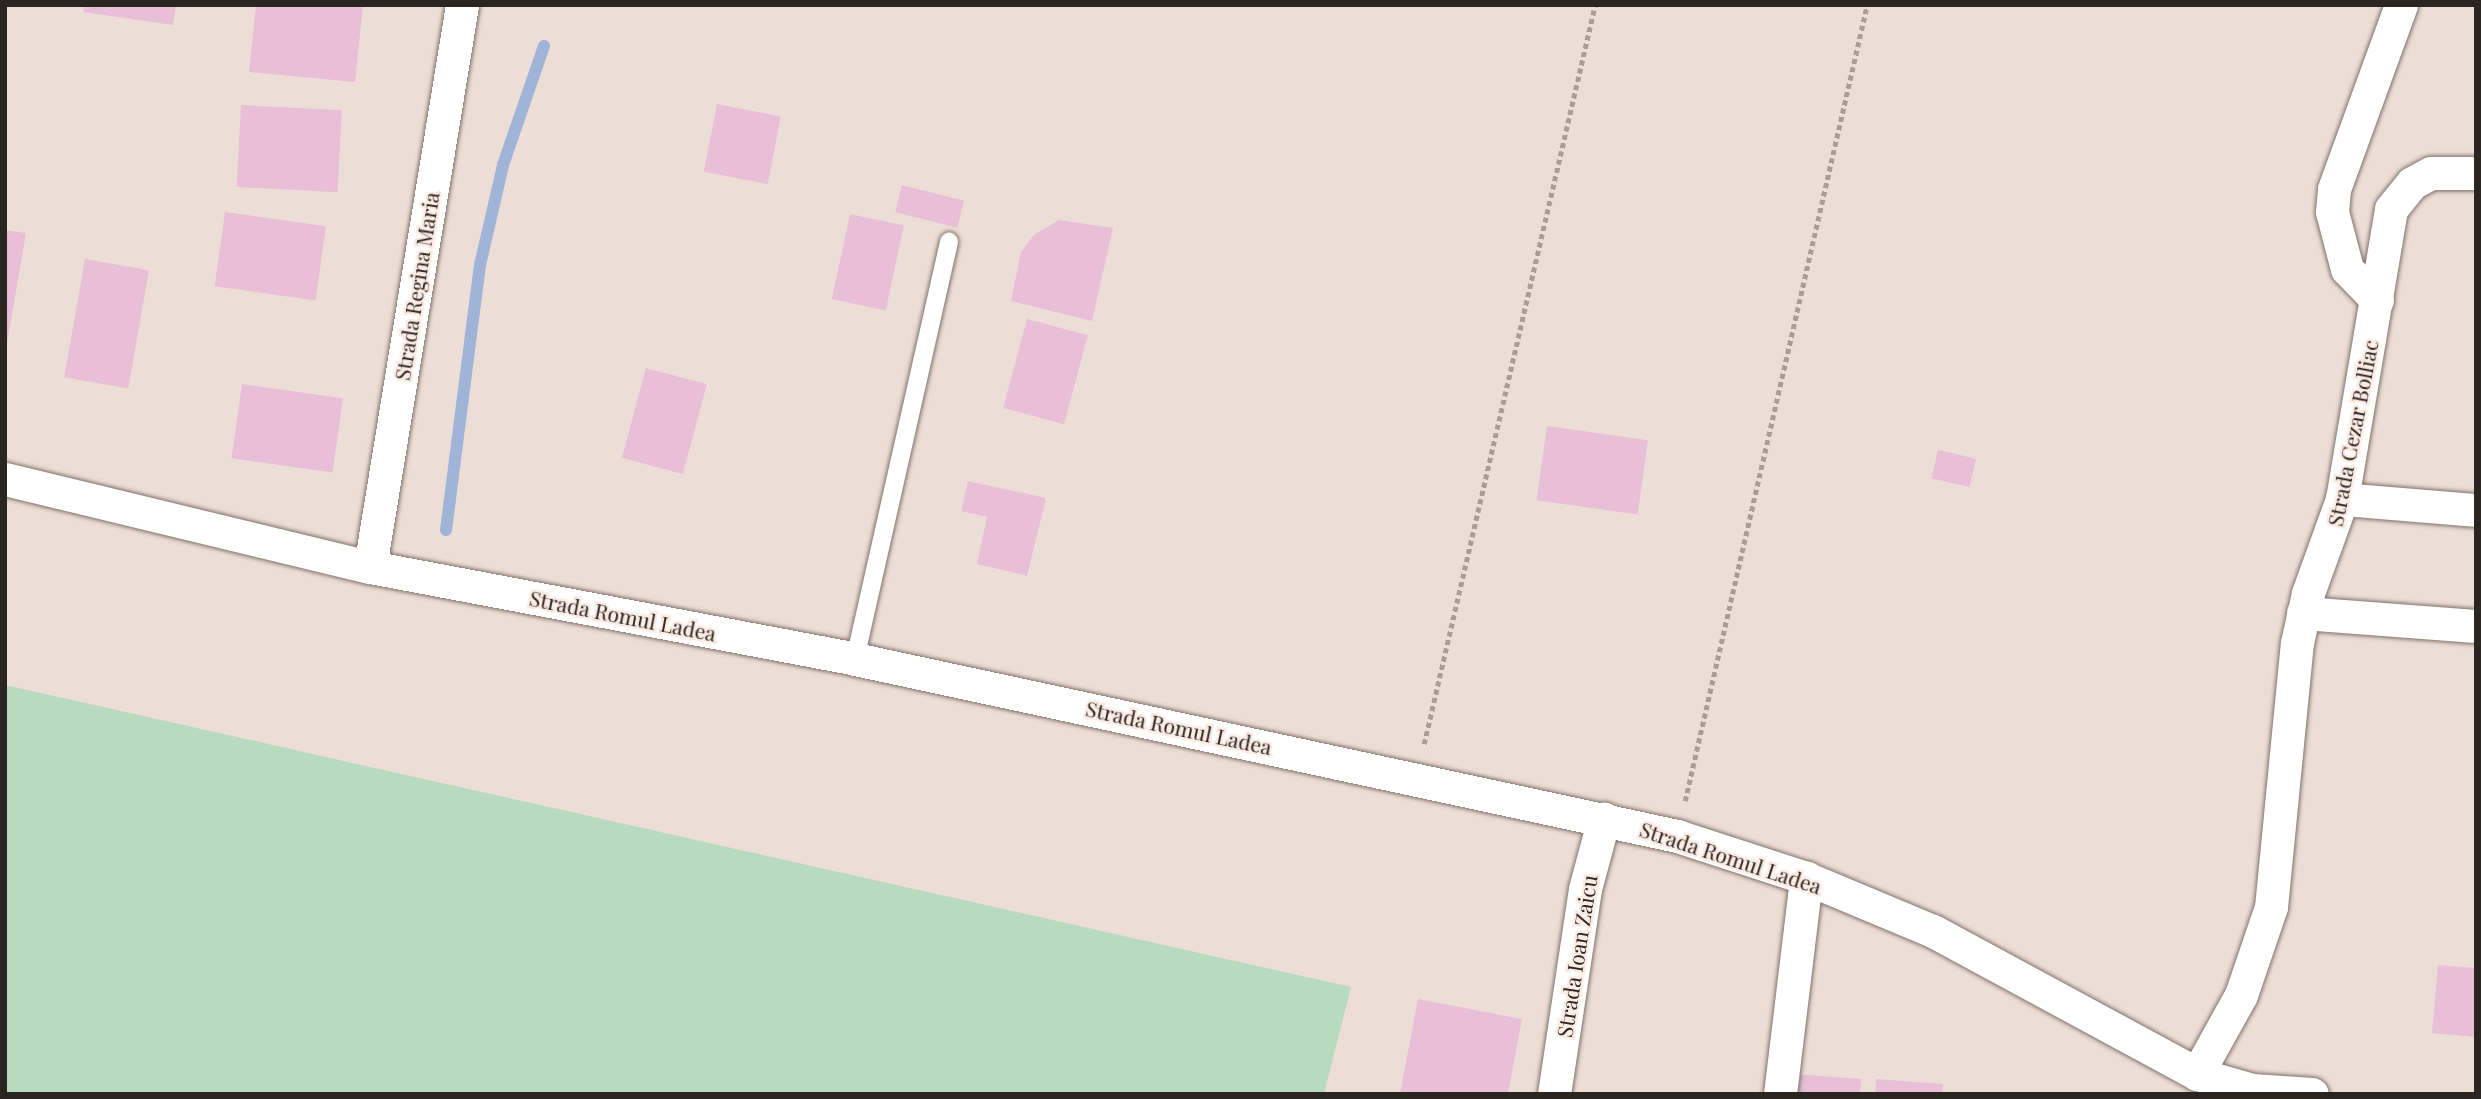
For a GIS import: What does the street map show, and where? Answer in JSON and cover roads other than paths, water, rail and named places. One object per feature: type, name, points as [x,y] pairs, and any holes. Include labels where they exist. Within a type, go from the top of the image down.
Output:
[{"type":"street","name":"Strada Regina Maria","points":[[370,567],[462,5]]},
{"type":"street","points":[[2377,300],[2347,269],[2332,212],[2334,189],[2402,5]]},
{"type":"street","name":"Strada Cezar Bolliac","points":[[2197,1074],[2241,995],[2271,907],[2303,613],[2342,499],[2377,300],[2384,243],[2400,194],[2431,173],[2476,173]]},
{"type":"street","name":"Strada Romul Ladea","points":[[5,479],[370,567],[855,659],[1417,777],[1677,836],[1806,878],[1957,943],[2197,1074],[2252,1090],[2312,1094]]},
{"type":"street","points":[[2342,499],[2476,510]]},
{"type":"street","points":[[2303,613],[2476,626]]},
{"type":"street","name":"Strada Ioan Zaicu","points":[[1554,1094],[1585,889],[1604,818]]},
{"type":"street","points":[[1780,1094],[1806,878]]},
{"type":"lane","points":[[855,659],[949,241]]},
{"type":"waterway","points":[[446,530],[480,265],[503,165],[544,46]]}]
